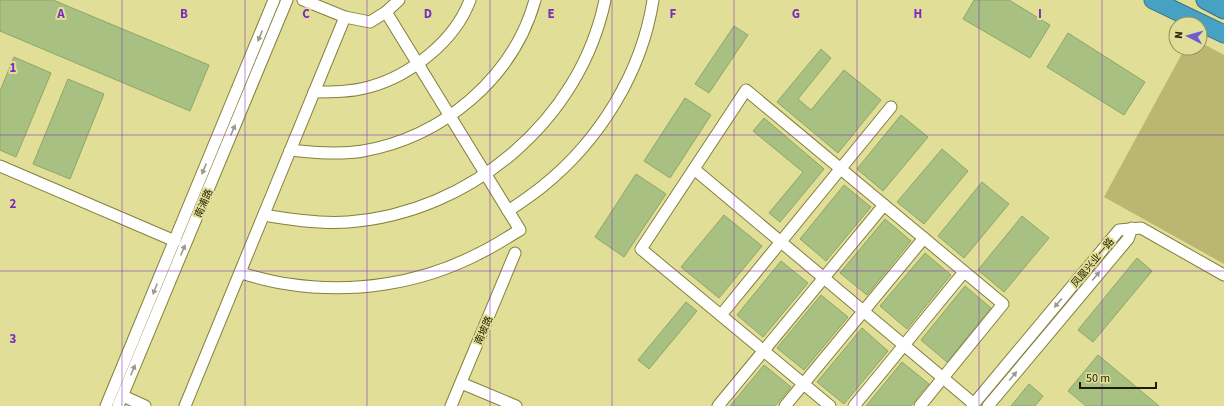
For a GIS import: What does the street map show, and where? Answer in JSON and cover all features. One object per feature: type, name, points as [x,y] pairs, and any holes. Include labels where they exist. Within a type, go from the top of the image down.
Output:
[{"type":"highway","points":[[1153,0],[1224,34]]},
{"type":"highway","points":[[1161,0],[1224,34]]},
{"type":"highway","points":[[1205,0],[1224,10]]},
{"type":"street","name":"南浦路","points":[[106,406],[274,0]]},
{"type":"street","name":"南浦路","points":[[120,401],[287,0]]},
{"type":"street","points":[[303,0],[345,18],[370,22],[386,12],[399,0]]},
{"type":"street","points":[[314,92],[342,92],[369,87],[395,78],[418,64],[438,47],[455,27],[470,0]]},
{"type":"street","points":[[290,150],[314,153],[362,151],[385,146],[408,138],[430,128],[450,116],[486,86],[501,68],[514,48],[524,28],[535,0]]},
{"type":"street","points":[[264,215],[291,220],[326,222],[347,222],[375,218],[429,204],[467,186],[486,174],[513,153],[533,134],[560,101],[572,84],[590,46],[598,26],[605,0]]},
{"type":"street","points":[[508,211],[544,186],[560,171],[580,150],[602,122],[621,91],[634,65],[644,38],[653,0]]},
{"type":"street","points":[[240,273],[287,284],[330,288],[361,287],[385,284],[409,279],[450,267],[478,255],[520,230],[386,12]]},
{"type":"street","points":[[185,406],[345,18]]},
{"type":"street","points":[[830,406],[641,248],[746,90],[1003,304],[920,406]]},
{"type":"street","points":[[721,315],[891,107]]},
{"type":"street","points":[[0,166],[175,241]]},
{"type":"street","points":[[694,169],[864,311],[973,405]]},
{"type":"street","points":[[718,406],[884,205]]},
{"type":"street","points":[[1132,228],[1141,228],[1224,276]]},
{"type":"street","name":"凤凰兴业一路","points":[[973,405],[1119,230],[1132,228]]},
{"type":"street","name":"凤凰兴业一路","points":[[988,406],[1128,238],[1132,228]]},
{"type":"street","points":[[785,406],[924,238]]},
{"type":"street","name":"南坡路","points":[[451,406],[515,253]]},
{"type":"street","points":[[854,406],[964,272]]},
{"type":"street","points":[[461,383],[516,406]]},
{"type":"street","points":[[120,401],[145,406]]},
{"type":"shaded area","points":[[1208,46],[1224,55],[1224,264],[1104,197],[1181,56],[1208,56]]},
{"type":"building","points":[[0,0],[53,0],[209,65],[190,111],[0,31]]},
{"type":"building","points":[[974,0],[1009,0],[1050,25],[1030,58],[963,19]]},
{"type":"building","points":[[734,26],[748,35],[709,93],[695,84]]},
{"type":"building","points":[[1068,33],[1145,82],[1124,115],[1047,67]]},
{"type":"building","points":[[821,49],[831,58],[798,99],[811,110],[844,70],[881,100],[838,153],[777,102]]},
{"type":"building","points":[[14,57],[51,73],[16,157],[0,150],[0,91]]},
{"type":"building","points":[[68,79],[104,94],[70,179],[33,164]]},
{"type":"building","points":[[685,98],[711,115],[670,178],[644,161]]},
{"type":"building","points":[[901,115],[928,137],[883,191],[857,169]]},
{"type":"building","points":[[764,118],[824,169],[780,222],[769,213],[803,172],[753,131]]},
{"type":"building","points":[[942,149],[968,171],[924,224],[897,202]]},
{"type":"building","points":[[636,174],[666,194],[624,257],[595,237]]},
{"type":"building","points":[[982,182],[1009,204],[964,258],[938,236]]},
{"type":"building","points":[[844,185],[871,207],[826,261],[800,239]]},
{"type":"building","points":[[724,215],[762,246],[719,298],[681,267]]},
{"type":"building","points":[[1022,216],[1049,238],[1004,292],[978,270]]},
{"type":"building","points":[[885,219],[911,241],[867,295],[840,273]]},
{"type":"building","points":[[925,253],[951,275],[907,329],[880,306]]},
{"type":"building","points":[[1137,258],[1152,271],[1093,342],[1078,330]]},
{"type":"building","points":[[781,261],[808,283],[763,337],[737,315]]},
{"type":"building","points":[[965,286],[991,308],[947,362],[921,340]]},
{"type":"building","points":[[821,295],[848,317],[804,370],[777,348]]},
{"type":"building","points":[[686,302],[697,311],[649,369],[638,360]]},
{"type":"building","points":[[862,328],[888,351],[844,404],[817,382]]},
{"type":"building","points":[[1098,355],[1159,406],[1086,406],[1068,391]]},
{"type":"building","points":[[902,362],[929,384],[911,406],[866,406]]},
{"type":"building","points":[[764,365],[791,387],[775,406],[730,406]]},
{"type":"building","points":[[1029,384],[1043,396],[1035,406],[1011,406]]}]
